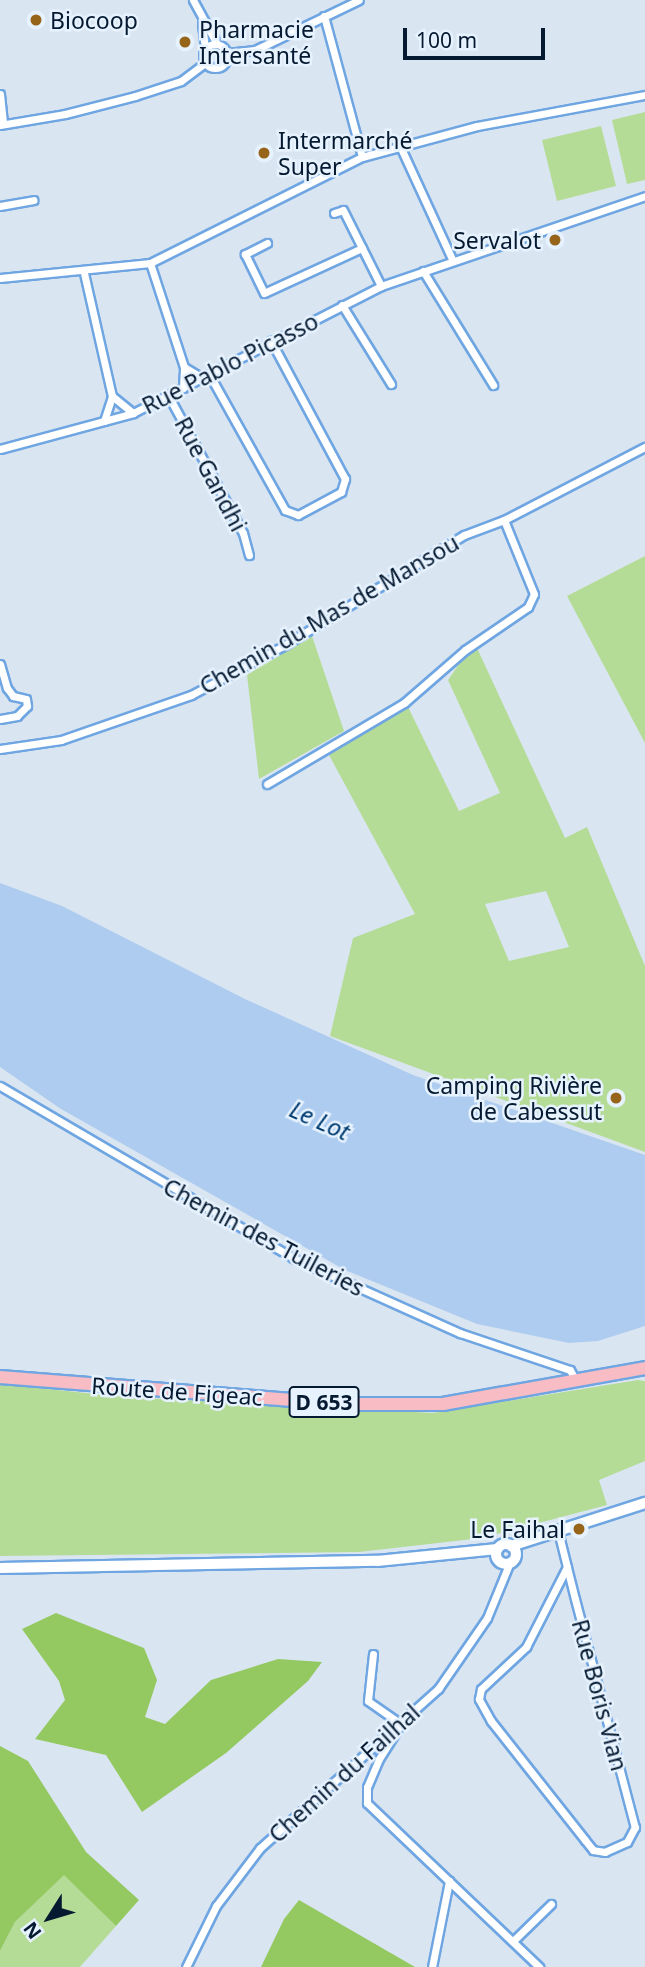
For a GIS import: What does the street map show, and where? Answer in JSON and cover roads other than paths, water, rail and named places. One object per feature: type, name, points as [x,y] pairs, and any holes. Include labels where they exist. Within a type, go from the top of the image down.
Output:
[{"type":"main road","name":"Route de Figeac","points":[[0,1377],[343,1404],[430,1404],[645,1368]]},
{"type":"street","points":[[193,0],[202,23],[226,53]]},
{"type":"street","points":[[226,53],[255,50],[359,0]]},
{"type":"street","points":[[324,16],[362,157]]},
{"type":"street","points":[[202,23],[205,63]]},
{"type":"street","points":[[205,48],[217,44]]},
{"type":"street","points":[[0,94],[1,124],[65,114],[181,81],[205,63],[221,66],[226,53]]},
{"type":"street","points":[[0,278],[84,272],[150,263],[362,157],[560,108],[645,95]]},
{"type":"street","points":[[400,146],[452,258]]},
{"type":"street","name":"Rue Pablo Picasso","points":[[0,449],[133,413],[382,286],[452,258],[645,196]]},
{"type":"street","points":[[0,206],[33,200]]},
{"type":"street","points":[[334,214],[343,210],[382,286]]},
{"type":"street","points":[[267,243],[245,254],[264,293],[362,248]]},
{"type":"street","points":[[150,263],[184,367],[183,388]]},
{"type":"street","points":[[424,271],[493,385]]},
{"type":"street","points":[[84,272],[112,396],[104,421]]},
{"type":"street","points":[[342,305],[391,384]]},
{"type":"street","points":[[184,367],[205,376],[285,510],[298,515],[341,492],[345,479],[271,341]]},
{"type":"street","name":"Rue Gandhi","points":[[168,395],[243,533],[249,555]]},
{"type":"street","points":[[112,396],[133,413]]},
{"type":"street","name":"Chemin du Mas de Mansou","points":[[0,749],[61,740],[191,695],[419,567],[464,535],[504,520],[645,447]]},
{"type":"street","points":[[267,784],[404,703],[465,650],[528,607],[534,594],[504,520]]},
{"type":"street","points":[[0,664],[7,688],[13,696],[26,699],[27,706],[17,716],[0,719]]},
{"type":"street","name":"Chemin des Tuileries","points":[[0,1086],[293,1258],[460,1333],[570,1370],[576,1381]]},
{"type":"street","points":[[0,1568],[377,1561],[459,1553],[505,1555],[535,1538],[645,1503]]},
{"type":"street","name":"Rue Boris Vian","points":[[558,1531],[635,1828],[632,1837],[614,1850],[593,1850],[491,1721],[479,1699],[481,1689],[526,1647],[567,1567]]},
{"type":"street","name":"Chemin du Failhal","points":[[186,1967],[216,1906],[260,1848],[370,1746],[401,1724],[438,1689],[466,1650],[503,1581],[505,1555]]},
{"type":"street","points":[[373,1654],[368,1701],[401,1724],[371,1778],[367,1803],[405,1844],[449,1881],[539,1967]]},
{"type":"street","points":[[432,1967],[449,1881]]},
{"type":"street","points":[[513,1941],[551,1904]]},
{"type":"water","name":"Le Lot","points":[[0,883],[62,906],[245,999],[413,1075],[645,1155],[645,1326],[598,1341],[569,1343],[477,1324],[345,1270],[61,1109],[0,1067]]},
{"type":"place","name":"Biocoop","points":[[36,20]]},
{"type":"place","name":"Pharmacie Intersanté","points":[[185,42]]},
{"type":"place","name":"Intermarché Super","points":[[264,153]]},
{"type":"place","name":"Servalot","points":[[555,240]]},
{"type":"place","name":"Camping Rivière de Cabessut","points":[[616,1098]]},
{"type":"place","name":"Le Faihal","points":[[579,1529]]}]
